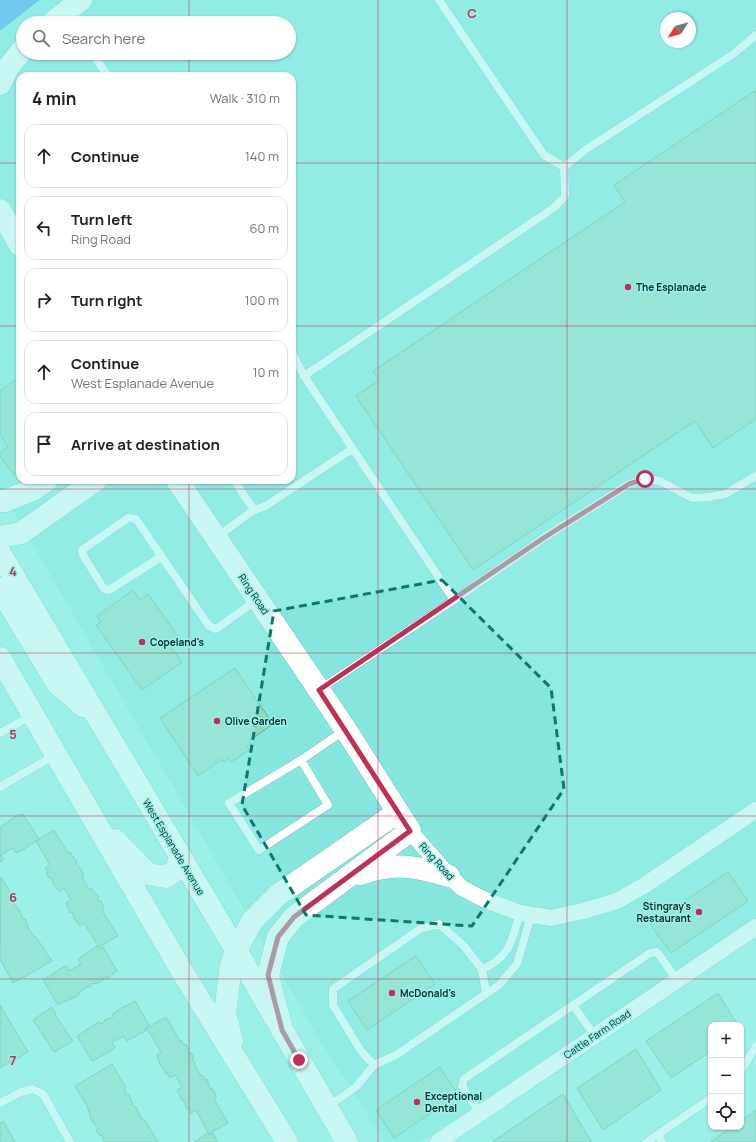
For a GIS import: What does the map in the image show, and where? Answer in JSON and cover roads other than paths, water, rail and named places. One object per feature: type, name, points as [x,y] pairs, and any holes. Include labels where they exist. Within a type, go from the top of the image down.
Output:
[{"type":"main road","points":[[0,84],[7,70],[16,58]]},
{"type":"main road","points":[[0,210],[16,238]]},
{"type":"main road","points":[[0,501],[5,501],[32,490],[41,484]]},
{"type":"main road","points":[[0,537],[21,533],[90,484]]},
{"type":"main road","name":"Ring Road","points":[[180,484],[346,730],[410,831]]},
{"type":"main road","name":"West Esplanade Avenue","points":[[0,553],[180,859],[236,950],[347,1142]]},
{"type":"main road","points":[[0,589],[56,683],[98,719]]},
{"type":"main road","points":[[0,658],[239,1066],[287,1142]]},
{"type":"main road","points":[[239,1066],[225,1013],[230,972],[236,950],[254,920],[278,895],[398,812]]},
{"type":"main road","points":[[95,821],[148,874],[166,877],[176,870],[180,859]]},
{"type":"main road","points":[[282,1030],[268,975],[278,937],[294,917],[410,831]]},
{"type":"main road","points":[[347,879],[380,867],[401,866],[418,867],[449,876]]},
{"type":"street","name":"Ring Road","points":[[410,831],[449,876],[462,888],[483,899],[526,914],[551,918],[583,911],[617,900],[645,885],[756,810]]},
{"type":"street","name":"Cattle Farm Road","points":[[438,1142],[756,927]]},
{"type":"lane","points":[[439,0],[544,155],[564,167]]},
{"type":"lane","points":[[564,167],[585,150],[732,55],[756,35]]},
{"type":"lane","points":[[97,60],[105,72]]},
{"type":"lane","points":[[304,376],[555,206],[565,196],[564,167]]},
{"type":"lane","points":[[296,360],[304,376],[352,449],[454,600]]},
{"type":"lane","points":[[216,537],[254,510],[267,505],[352,449]]},
{"type":"lane","points":[[319,690],[545,537],[629,484],[645,479],[660,480],[692,498],[709,497],[725,494],[756,476]]},
{"type":"lane","points":[[237,484],[254,510]]},
{"type":"lane","points":[[161,556],[109,590],[104,589],[83,555],[82,550],[128,518],[136,519],[209,626],[216,629],[258,599]]},
{"type":"lane","points":[[0,733],[34,714]]},
{"type":"lane","points":[[301,760],[328,805],[259,850],[229,803],[301,760],[346,730]]},
{"type":"lane","points":[[0,787],[56,754]]},
{"type":"lane","points":[[482,969],[500,960],[510,946],[526,914]]},
{"type":"lane","points":[[327,1107],[356,1087],[374,1065],[396,1055],[499,985],[517,964],[526,914]]},
{"type":"lane","points":[[374,1065],[361,1051],[333,1005],[333,990],[420,929],[438,924],[464,946],[482,969],[486,994]]},
{"type":"lane","points":[[480,1113],[462,1086],[464,1079],[650,953],[657,952],[677,980]]},
{"type":"lane","points":[[573,1005],[595,1036]]},
{"type":"lane","points":[[744,1067],[756,1046]]},
{"type":"lane","points":[[0,1103],[21,1092],[33,1089],[43,1094],[70,1142]]},
{"type":"lane","points":[[647,1142],[660,1138],[708,1100]]},
{"type":"place","name":"The Esplanade","points":[[628,287]]},
{"type":"place","name":"Copeland's","points":[[142,642]]},
{"type":"place","name":"Olive Garden","points":[[217,721]]},
{"type":"place","name":"Stingray's Restaurant","points":[[699,912]]},
{"type":"place","name":"McDonald's","points":[[392,993]]},
{"type":"place","name":"Exceptional Dental","points":[[417,1102]]}]
